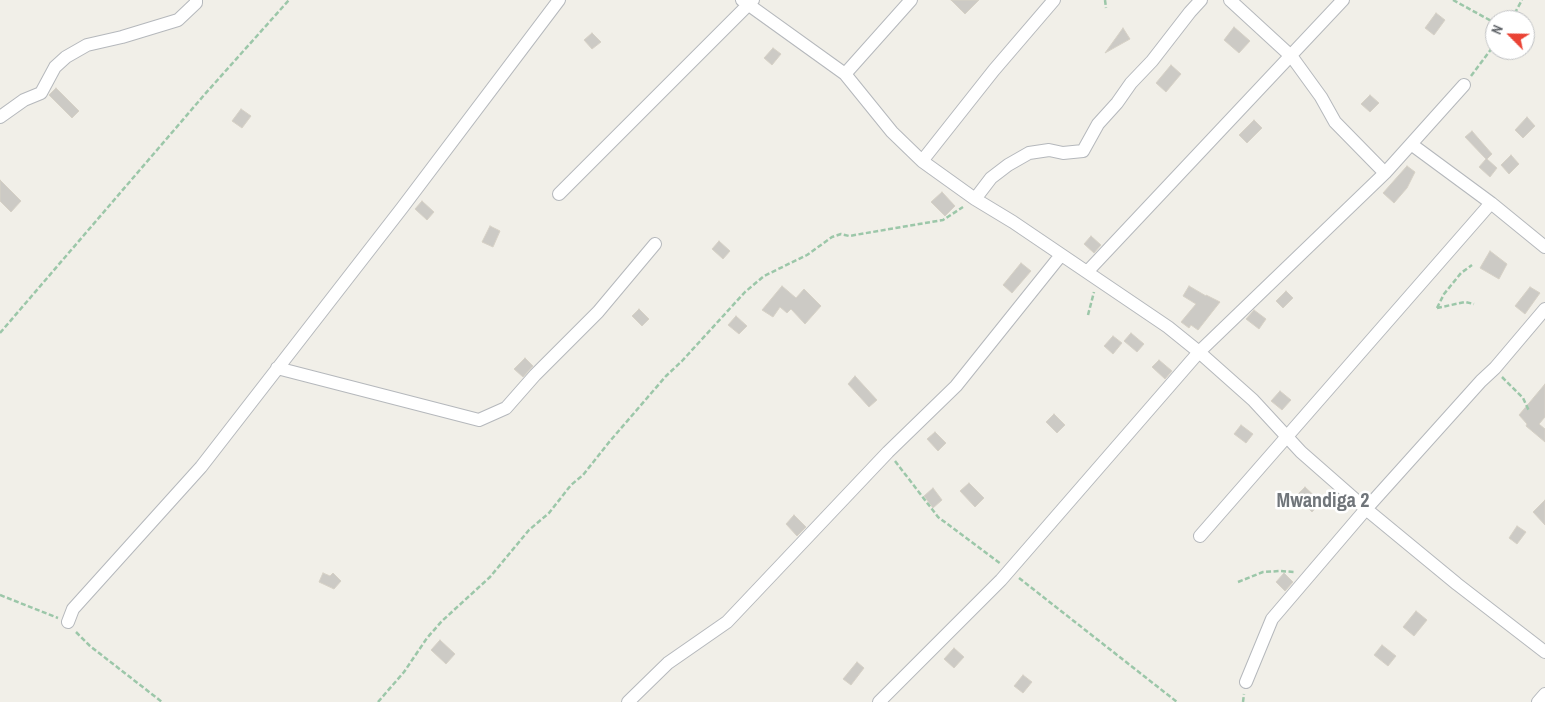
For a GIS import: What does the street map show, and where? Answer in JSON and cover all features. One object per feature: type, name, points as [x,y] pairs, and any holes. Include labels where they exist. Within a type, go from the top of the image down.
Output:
[{"type":"street","points":[[0,117],[24,100],[41,93],[55,67],[66,57],[87,45],[122,37],[178,20],[196,3],[196,0]]},
{"type":"street","points":[[68,622],[73,609],[201,466],[402,208],[559,0]]},
{"type":"street","points":[[845,74],[911,0]]},
{"type":"street","points":[[922,160],[1000,63],[1054,0]]},
{"type":"street","points":[[975,199],[991,178],[1029,152],[1049,150],[1063,153],[1083,151],[1098,124],[1117,103],[1131,83],[1152,62],[1201,0]]},
{"type":"street","points":[[1230,0],[1292,56],[1321,97],[1335,122],[1385,173]]},
{"type":"street","points":[[1087,272],[1343,0]]},
{"type":"street","points":[[560,194],[748,2],[845,74],[892,132],[922,160],[975,199],[1061,254],[1168,327],[1199,352],[1253,400],[1301,452],[1366,509],[1457,584],[1545,652]]},
{"type":"street","points":[[878,702],[1010,570],[1199,352],[1385,173],[1464,85]]},
{"type":"street","points":[[1411,144],[1491,203],[1545,247]]},
{"type":"street","points":[[1200,536],[1491,203]]},
{"type":"street","points":[[277,368],[479,420],[506,408],[535,375],[598,312],[655,244]]},
{"type":"street","points":[[628,702],[668,663],[727,622],[888,452],[956,386],[1061,254]]},
{"type":"street","points":[[1246,682],[1272,619],[1366,509],[1481,381],[1495,368],[1545,309]]},
{"type":"street","points":[[1538,702],[1545,694]]},
{"type":"path","points":[[0,333],[205,94],[290,0]]},
{"type":"path","points":[[1105,0],[1106,8]]},
{"type":"path","points":[[1453,0],[1485,18]]},
{"type":"path","points":[[1464,85],[1485,57]]},
{"type":"path","points":[[378,702],[404,672],[410,660],[442,621],[490,577],[529,530],[549,513],[666,376],[682,362],[745,292],[764,276],[806,256],[832,237],[841,234],[849,236],[944,220],[975,199]]},
{"type":"path","points":[[1472,265],[1461,273],[1444,294],[1437,308],[1465,302],[1474,304]]},
{"type":"path","points":[[1088,315],[1091,298],[1099,280]]},
{"type":"path","points":[[1495,368],[1523,398],[1529,411]]},
{"type":"path","points":[[888,452],[938,517],[1010,570],[1177,702]]},
{"type":"path","points":[[1238,582],[1263,572],[1280,571],[1310,574]]},
{"type":"path","points":[[0,594],[68,622],[90,646],[162,702]]},
{"type":"building","points":[[951,0],[979,0],[965,14]]},
{"type":"building","points":[[1436,13],[1445,20],[1434,35],[1425,28]]},
{"type":"building","points":[[1234,27],[1250,41],[1239,53],[1224,40]]},
{"type":"building","points":[[1123,28],[1130,39],[1105,53]]},
{"type":"building","points":[[592,33],[601,42],[592,49],[584,40]]},
{"type":"building","points":[[773,48],[781,54],[772,65],[764,58]]},
{"type":"building","points":[[1171,65],[1181,74],[1166,92],[1156,83]]},
{"type":"building","points":[[56,88],[79,111],[72,118],[49,95]]},
{"type":"building","points":[[1370,95],[1379,103],[1370,112],[1361,104]]},
{"type":"building","points":[[241,109],[251,116],[242,128],[232,121]]},
{"type":"building","points":[[1527,117],[1535,126],[1523,138],[1515,130]]},
{"type":"building","points":[[1254,120],[1262,128],[1247,143],[1239,135]]},
{"type":"building","points":[[1472,131],[1492,154],[1487,159],[1497,168],[1490,177],[1479,167],[1486,159],[1465,137]]},
{"type":"building","points":[[1511,155],[1519,164],[1509,174],[1501,165]]},
{"type":"building","points":[[1407,166],[1415,172],[1407,188],[1394,203],[1383,193]]},
{"type":"building","points":[[0,180],[21,201],[11,212],[0,201]]},
{"type":"building","points":[[942,192],[955,206],[945,216],[931,202]]},
{"type":"building","points":[[422,201],[434,212],[427,220],[415,209]]},
{"type":"building","points":[[490,226],[500,231],[493,247],[482,242]]},
{"type":"building","points":[[1091,236],[1101,245],[1094,253],[1084,244]]},
{"type":"building","points":[[719,241],[730,251],[723,259],[712,249]]},
{"type":"building","points":[[1490,251],[1507,264],[1499,279],[1480,268]]},
{"type":"building","points":[[1021,263],[1031,271],[1012,293],[1003,285]]},
{"type":"building","points":[[782,286],[796,298],[804,289],[821,306],[805,324],[791,309],[787,313],[780,307],[773,317],[762,310]]},
{"type":"building","points":[[1189,286],[1220,302],[1198,330],[1191,325],[1189,328],[1181,322],[1196,304],[1183,296]]},
{"type":"building","points":[[1530,287],[1540,293],[1525,314],[1515,306]]},
{"type":"building","points":[[1286,291],[1293,298],[1283,308],[1276,301]]},
{"type":"building","points":[[639,309],[649,319],[642,326],[632,316]]},
{"type":"building","points":[[1254,310],[1266,319],[1259,329],[1246,319]]},
{"type":"building","points":[[736,316],[747,326],[739,334],[728,325]]},
{"type":"building","points":[[1131,333],[1144,344],[1137,352],[1124,341]]},
{"type":"building","points":[[1113,336],[1122,343],[1113,354],[1104,346]]},
{"type":"building","points":[[525,358],[533,366],[523,377],[514,369]]},
{"type":"building","points":[[1159,360],[1172,371],[1165,379],[1152,367]]},
{"type":"building","points":[[855,376],[877,400],[869,407],[848,384]]},
{"type":"building","points":[[1545,384],[1545,417],[1539,424],[1545,429],[1545,442],[1526,426],[1527,424],[1519,415]]},
{"type":"building","points":[[1280,391],[1291,400],[1282,410],[1271,401]]},
{"type":"building","points":[[1054,414],[1065,425],[1057,433],[1046,422]]},
{"type":"building","points":[[1241,425],[1253,434],[1246,443],[1234,434]]},
{"type":"building","points":[[935,432],[946,443],[938,451],[927,439]]},
{"type":"building","points":[[969,483],[984,498],[975,507],[960,491]]},
{"type":"building","points":[[1305,487],[1321,502],[1312,512],[1296,496]]},
{"type":"building","points":[[933,488],[942,500],[933,508],[924,496]]},
{"type":"building","points":[[1545,500],[1545,525],[1533,512]]},
{"type":"building","points":[[794,515],[806,527],[797,536],[786,524]]},
{"type":"building","points":[[1517,526],[1526,532],[1517,544],[1509,538]]},
{"type":"building","points":[[323,573],[330,576],[333,573],[341,581],[334,589],[319,582]]},
{"type":"building","points":[[1284,573],[1293,582],[1285,591],[1276,582]]},
{"type":"building","points":[[1416,611],[1427,620],[1414,636],[1403,627]]},
{"type":"building","points":[[440,640],[455,654],[446,664],[431,650]]},
{"type":"building","points":[[1382,645],[1396,656],[1388,666],[1374,655]]},
{"type":"building","points":[[954,648],[964,657],[954,668],[944,659]]},
{"type":"building","points":[[857,662],[864,668],[851,685],[843,679]]},
{"type":"building","points":[[1023,675],[1032,682],[1023,693],[1014,686]]},
{"type":"district","name":"Mwandiga 2","points":[[1323,502]]}]
